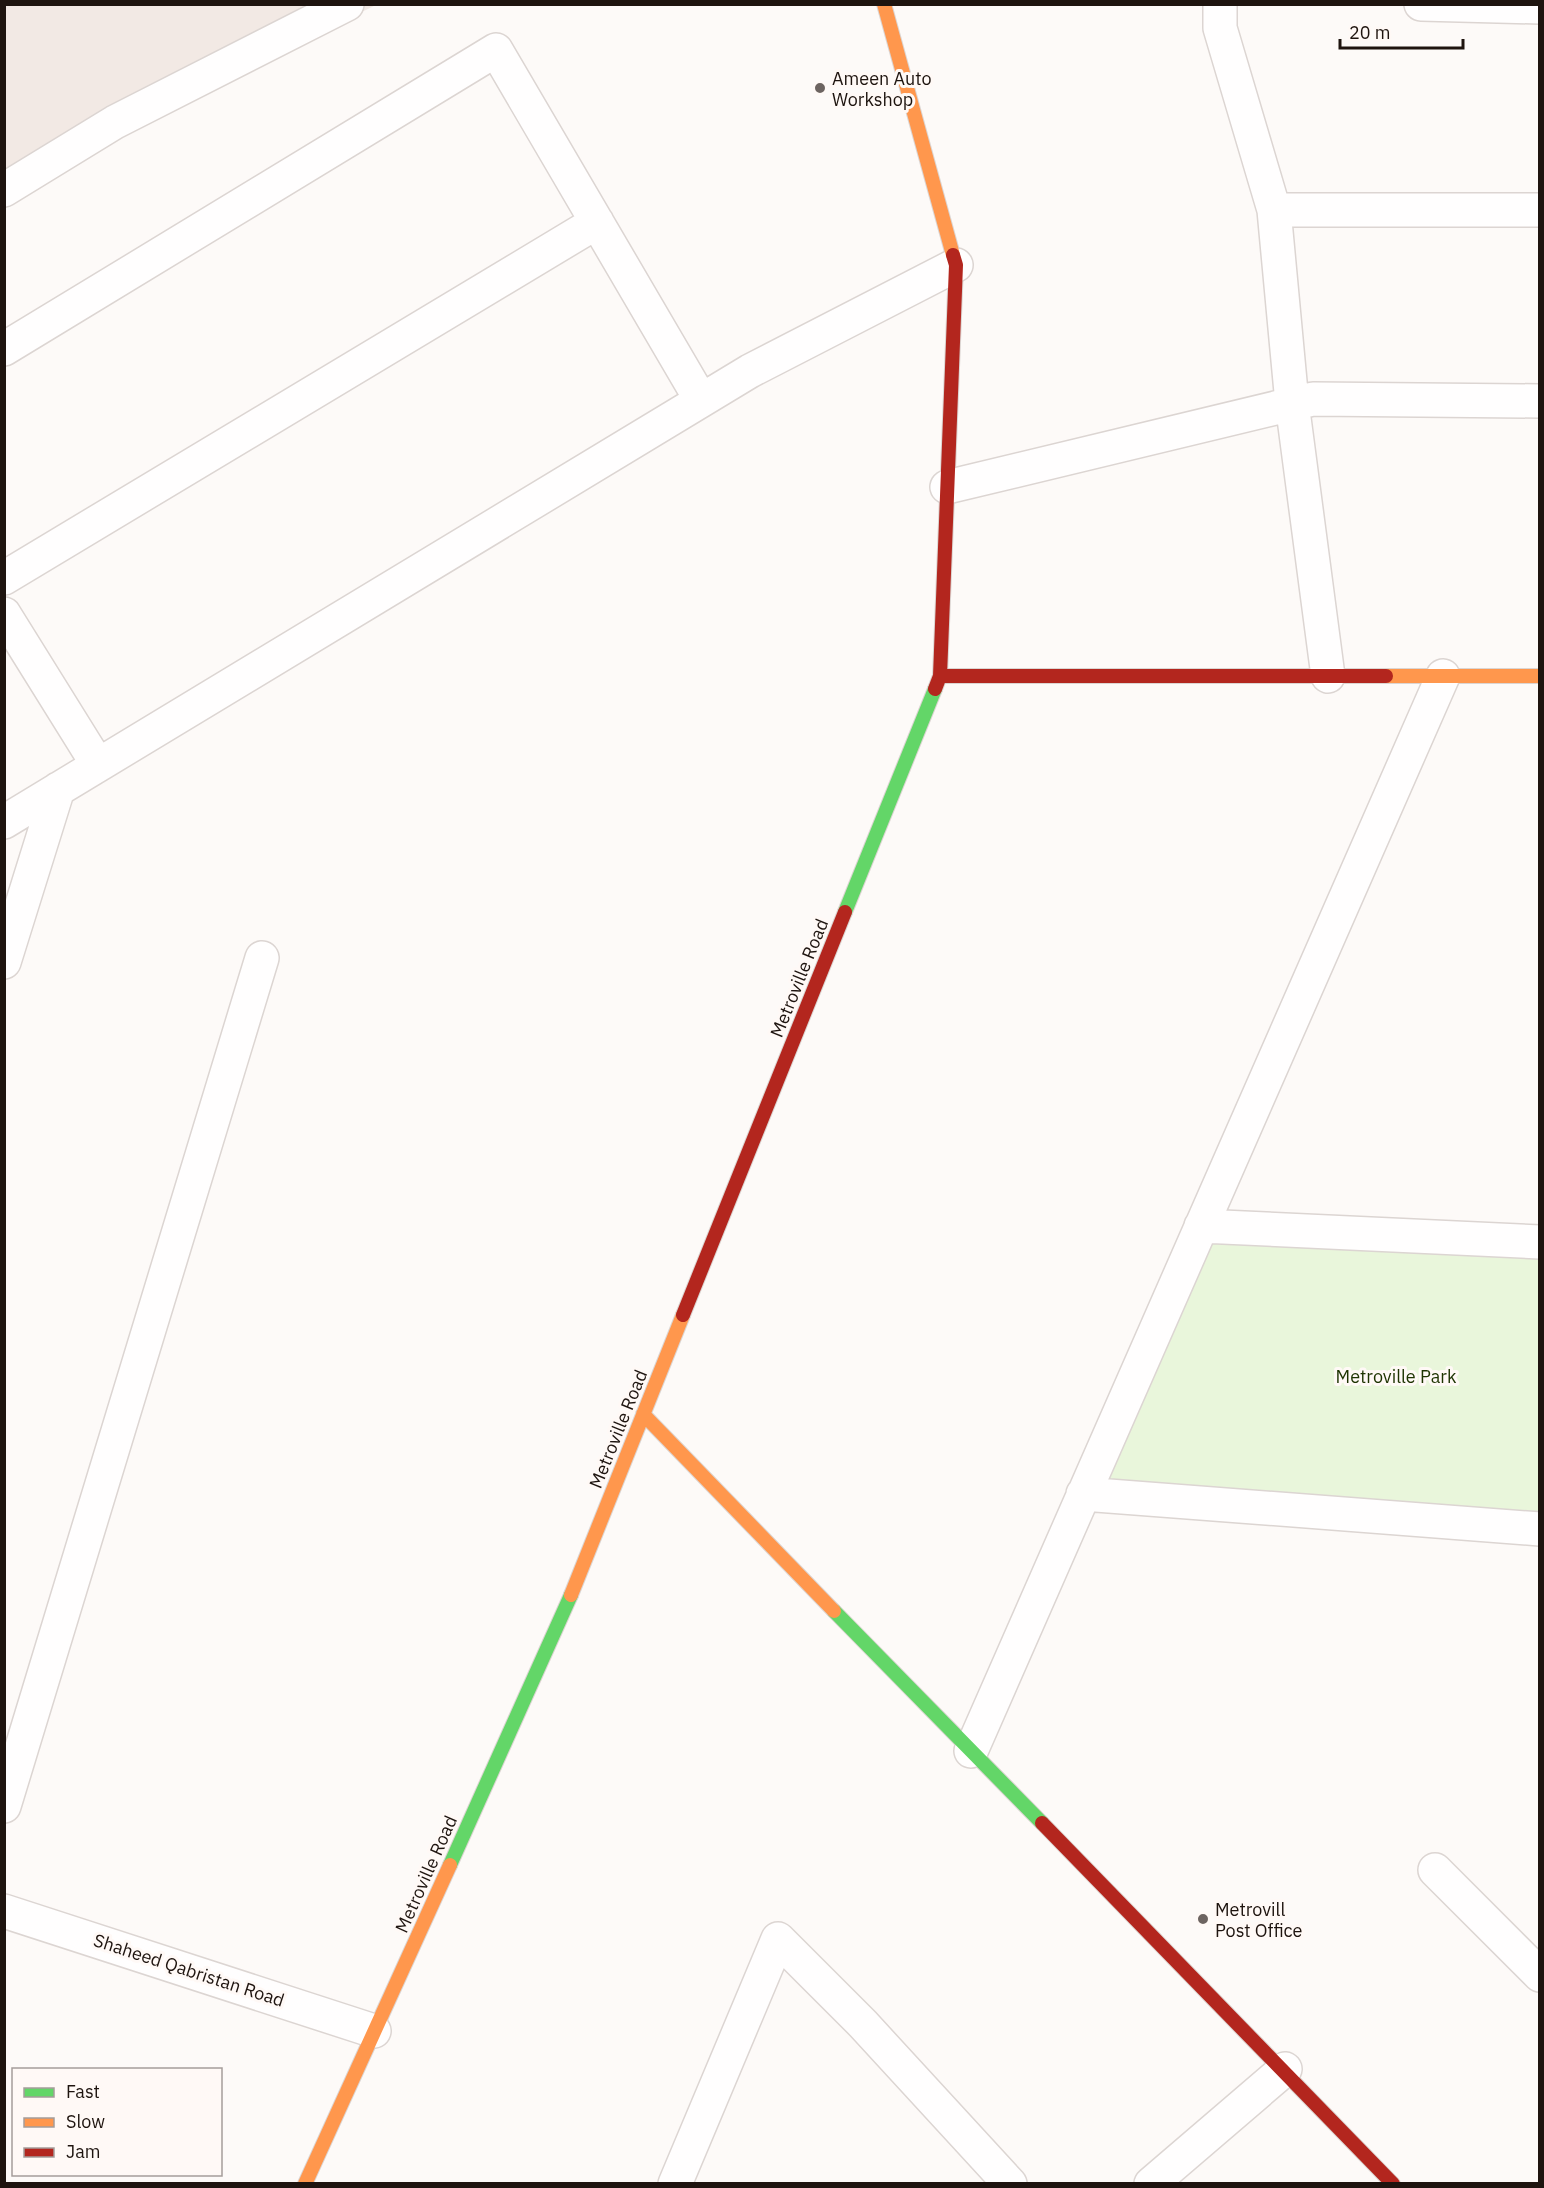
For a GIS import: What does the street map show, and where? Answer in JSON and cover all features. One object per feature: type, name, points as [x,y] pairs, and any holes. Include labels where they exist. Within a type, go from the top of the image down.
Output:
[{"type":"main road","name":"Metroville Road","points":[[305,2184],[562,1618],[940,676],[956,265],[884,4]]},
{"type":"main road","points":[[940,676],[1539,676]]},
{"type":"main road","points":[[643,1414],[1285,2069],[1394,2184]]},
{"type":"street","points":[[4,190],[115,122],[347,4]]},
{"type":"street","points":[[1220,4],[1220,28],[1274,210],[1292,404],[1328,676]]},
{"type":"street","points":[[1421,4],[1539,7]]},
{"type":"street","points":[[4,349],[496,50],[701,400]]},
{"type":"street","points":[[1274,210],[1539,210]]},
{"type":"street","points":[[4,578],[597,222]]},
{"type":"street","points":[[4,822],[750,371],[956,265]]},
{"type":"street","points":[[947,487],[1313,399],[1539,401]]},
{"type":"street","points":[[4,614],[98,765]]},
{"type":"street","points":[[971,1751],[1443,676]]},
{"type":"street","points":[[4,962],[58,789]]},
{"type":"street","points":[[4,1806],[262,958]]},
{"type":"street","points":[[1201,1226],[1539,1242]]},
{"type":"street","points":[[1083,1494],[1539,1529]]},
{"type":"street","points":[[1436,1870],[1539,1975]]},
{"type":"street","name":"Shaheed Qabristan Road","points":[[4,1911],[374,2031]]},
{"type":"street","points":[[675,2184],[778,1939],[863,2024],[1010,2184]]},
{"type":"street","points":[[1151,2184],[1285,2069]]},
{"type":"shaded area","points":[[5,5],[376,5],[5,187]]},
{"type":"green space","name":"Metroville Park","points":[[1201,1226],[1539,1242],[1539,1529],[1083,1494]]},
{"type":"traffic: fast","points":[[845,912],[935,689]]},
{"type":"traffic: fast","points":[[450,1865],[571,1595]]},
{"type":"traffic: fast","points":[[834,1611],[1042,1823]]},
{"type":"traffic: slow","points":[[884,4],[953,255]]},
{"type":"traffic: slow","points":[[1386,676],[1540,676]]},
{"type":"traffic: slow","points":[[571,1595],[683,1315]]},
{"type":"traffic: slow","points":[[643,1414],[834,1611]]},
{"type":"traffic: slow","points":[[305,2184],[450,1865]]},
{"type":"traffic: jam","points":[[935,689],[940,676],[956,265],[953,255]]},
{"type":"traffic: jam","points":[[940,676],[1386,676]]},
{"type":"traffic: jam","points":[[683,1315],[845,912]]},
{"type":"traffic: jam","points":[[1042,1823],[1393,2184]]},
{"type":"place","name":"Ameen Auto Workshop","points":[[820,88]]},
{"type":"place","name":"Metrovill Post Office","points":[[1203,1919]]}]
